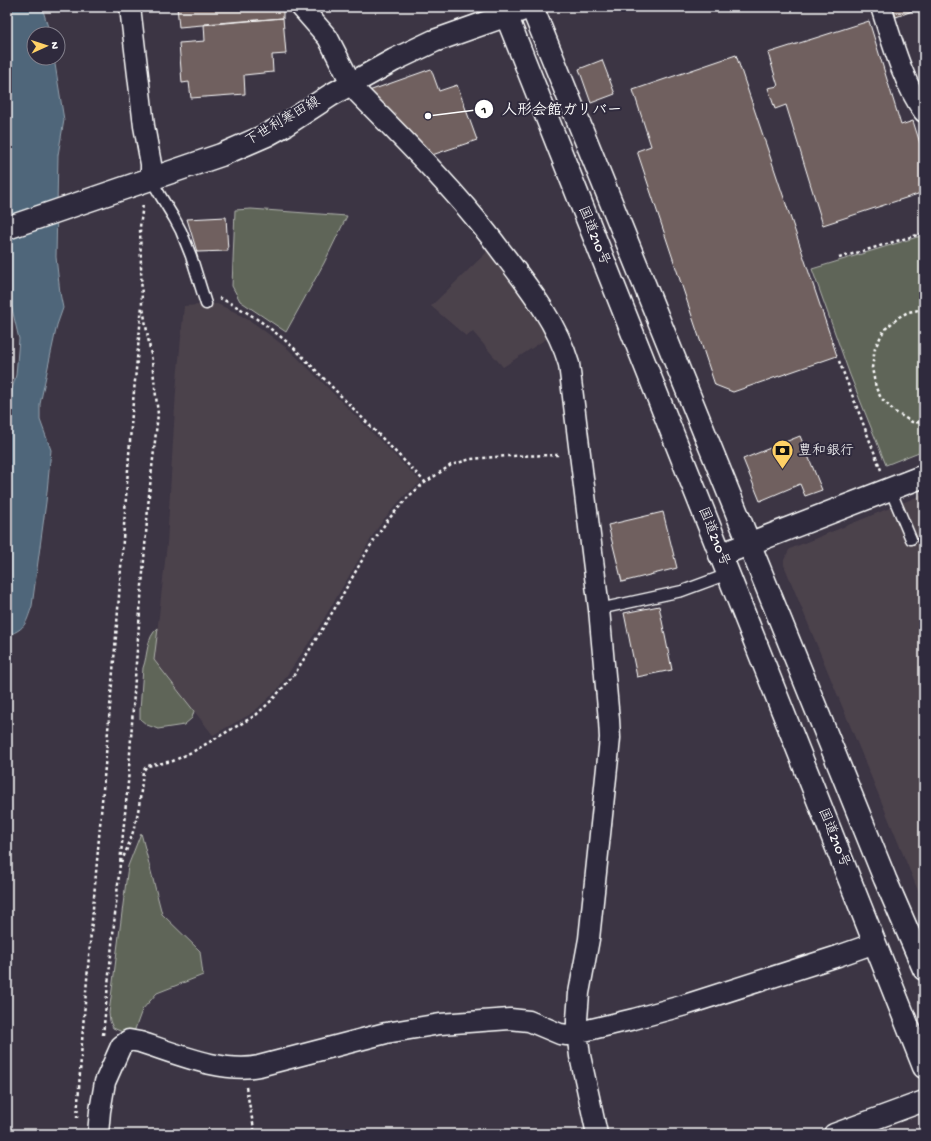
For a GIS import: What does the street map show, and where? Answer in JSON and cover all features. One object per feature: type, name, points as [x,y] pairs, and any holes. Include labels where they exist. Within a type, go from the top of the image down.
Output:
[{"type":"main road","name":"下世利寒田線","points":[[7,228],[221,155],[267,135],[351,83],[422,46],[504,11],[531,7]]},
{"type":"main road","points":[[531,7],[885,879],[924,969]]},
{"type":"main road","name":"国道210号","points":[[504,11],[924,1067]]},
{"type":"main road","points":[[724,565],[750,544],[886,481],[924,476]]},
{"type":"street","points":[[130,7],[144,126],[151,164],[151,179]]},
{"type":"street","points":[[301,7],[328,38],[351,83],[359,94],[428,165],[483,228],[544,311],[563,346],[569,364],[600,609],[610,738],[589,939],[579,993],[577,1032],[580,1056],[597,1134]]},
{"type":"street","points":[[881,7],[906,79],[912,93],[924,112]]},
{"type":"street","points":[[98,1134],[105,1082],[121,1046],[129,1040],[205,1062],[243,1068],[255,1067],[386,1033],[440,1024],[510,1018],[529,1022],[560,1034],[567,1035],[685,1005],[875,943]]},
{"type":"street","points":[[834,1134],[924,1101]]},
{"type":"lane","points":[[151,179],[174,218],[191,256],[206,304]]},
{"type":"lane","points":[[886,481],[911,539]]},
{"type":"lane","points":[[600,609],[682,591],[724,565]]},
{"type":"path","points":[[77,1119],[142,305],[140,227],[143,204],[151,179]]},
{"type":"path","points":[[839,258],[924,232]]},
{"type":"path","points":[[202,291],[227,301],[241,309],[256,318],[284,340],[306,360],[425,482]]},
{"type":"path","points":[[103,1036],[128,783],[149,495],[158,414],[152,362],[142,305]]},
{"type":"path","points":[[924,309],[908,312],[899,317],[884,330],[874,348],[872,368],[876,388],[881,398],[895,412],[912,422],[924,423]]},
{"type":"path","points":[[839,361],[886,481]]},
{"type":"path","points":[[120,867],[136,823],[143,771],[147,766],[173,762],[194,751],[256,715],[272,700],[294,675],[335,608],[369,548],[387,521],[409,496],[425,482],[451,465],[472,459],[507,456],[581,454]]},
{"type":"path","points":[[243,1068],[255,1134]]},
{"type":"shaded area","points":[[487,244],[511,275],[549,337],[503,367],[473,332],[466,336],[431,306],[486,253]]},
{"type":"shaded area","points":[[217,304],[235,312],[255,324],[288,349],[421,482],[404,496],[375,532],[316,632],[277,690],[249,715],[213,735],[154,660],[167,544],[176,391],[184,306]]},
{"type":"shaded area","points":[[924,494],[924,905],[784,565],[784,560],[789,550],[792,548]]},
{"type":"green space","points":[[251,209],[347,216],[324,263],[286,332],[240,301],[232,286],[235,210]]},
{"type":"green space","points":[[924,235],[924,450],[886,465],[850,375],[812,269]]},
{"type":"green space","points":[[158,628],[154,660],[194,711],[192,718],[184,725],[158,729],[147,725],[140,719],[140,710],[143,668],[149,641],[151,636]]},
{"type":"green space","points":[[141,833],[162,914],[200,951],[203,975],[157,993],[142,1010],[134,1032],[125,1033],[113,1028],[109,1013],[128,866]]},
{"type":"water","points":[[7,7],[42,7],[48,26],[26,26],[26,66],[55,66],[64,120],[58,155],[56,257],[63,308],[57,325],[40,404],[40,420],[51,450],[46,502],[32,606],[25,624],[19,630],[9,635],[7,635],[7,407],[16,375],[19,339],[10,300],[7,294]]},
{"type":"building","points":[[177,7],[283,7],[283,18],[179,27]]},
{"type":"building","points":[[893,7],[923,7],[896,17]]},
{"type":"building","points":[[283,18],[286,54],[272,55],[273,72],[244,75],[245,94],[191,98],[189,82],[182,83],[179,43],[205,41],[204,24]]},
{"type":"building","points":[[869,21],[901,125],[913,121],[920,143],[924,142],[924,192],[823,225],[786,105],[775,109],[768,88],[778,86],[768,53]]},
{"type":"building","points":[[736,55],[837,356],[733,392],[715,385],[637,151],[651,146],[633,90]]},
{"type":"building","points":[[602,60],[615,94],[591,103],[579,69]]},
{"type":"building","points":[[431,69],[439,91],[457,85],[477,140],[426,157],[366,92]]},
{"type":"building","points":[[226,217],[228,251],[197,252],[187,219]]},
{"type":"building","name":"豊和銀行","points":[[800,436],[822,490],[805,496],[800,484],[760,501],[743,459]]},
{"type":"building","points":[[663,512],[677,568],[622,582],[608,525]]},
{"type":"building","points":[[659,606],[672,670],[637,677],[624,613]]},
{"type":"place","name":"人形会館ガリバー","points":[[428,116]]},
{"type":"place","name":"豊和銀行","points":[[782,470]]}]
